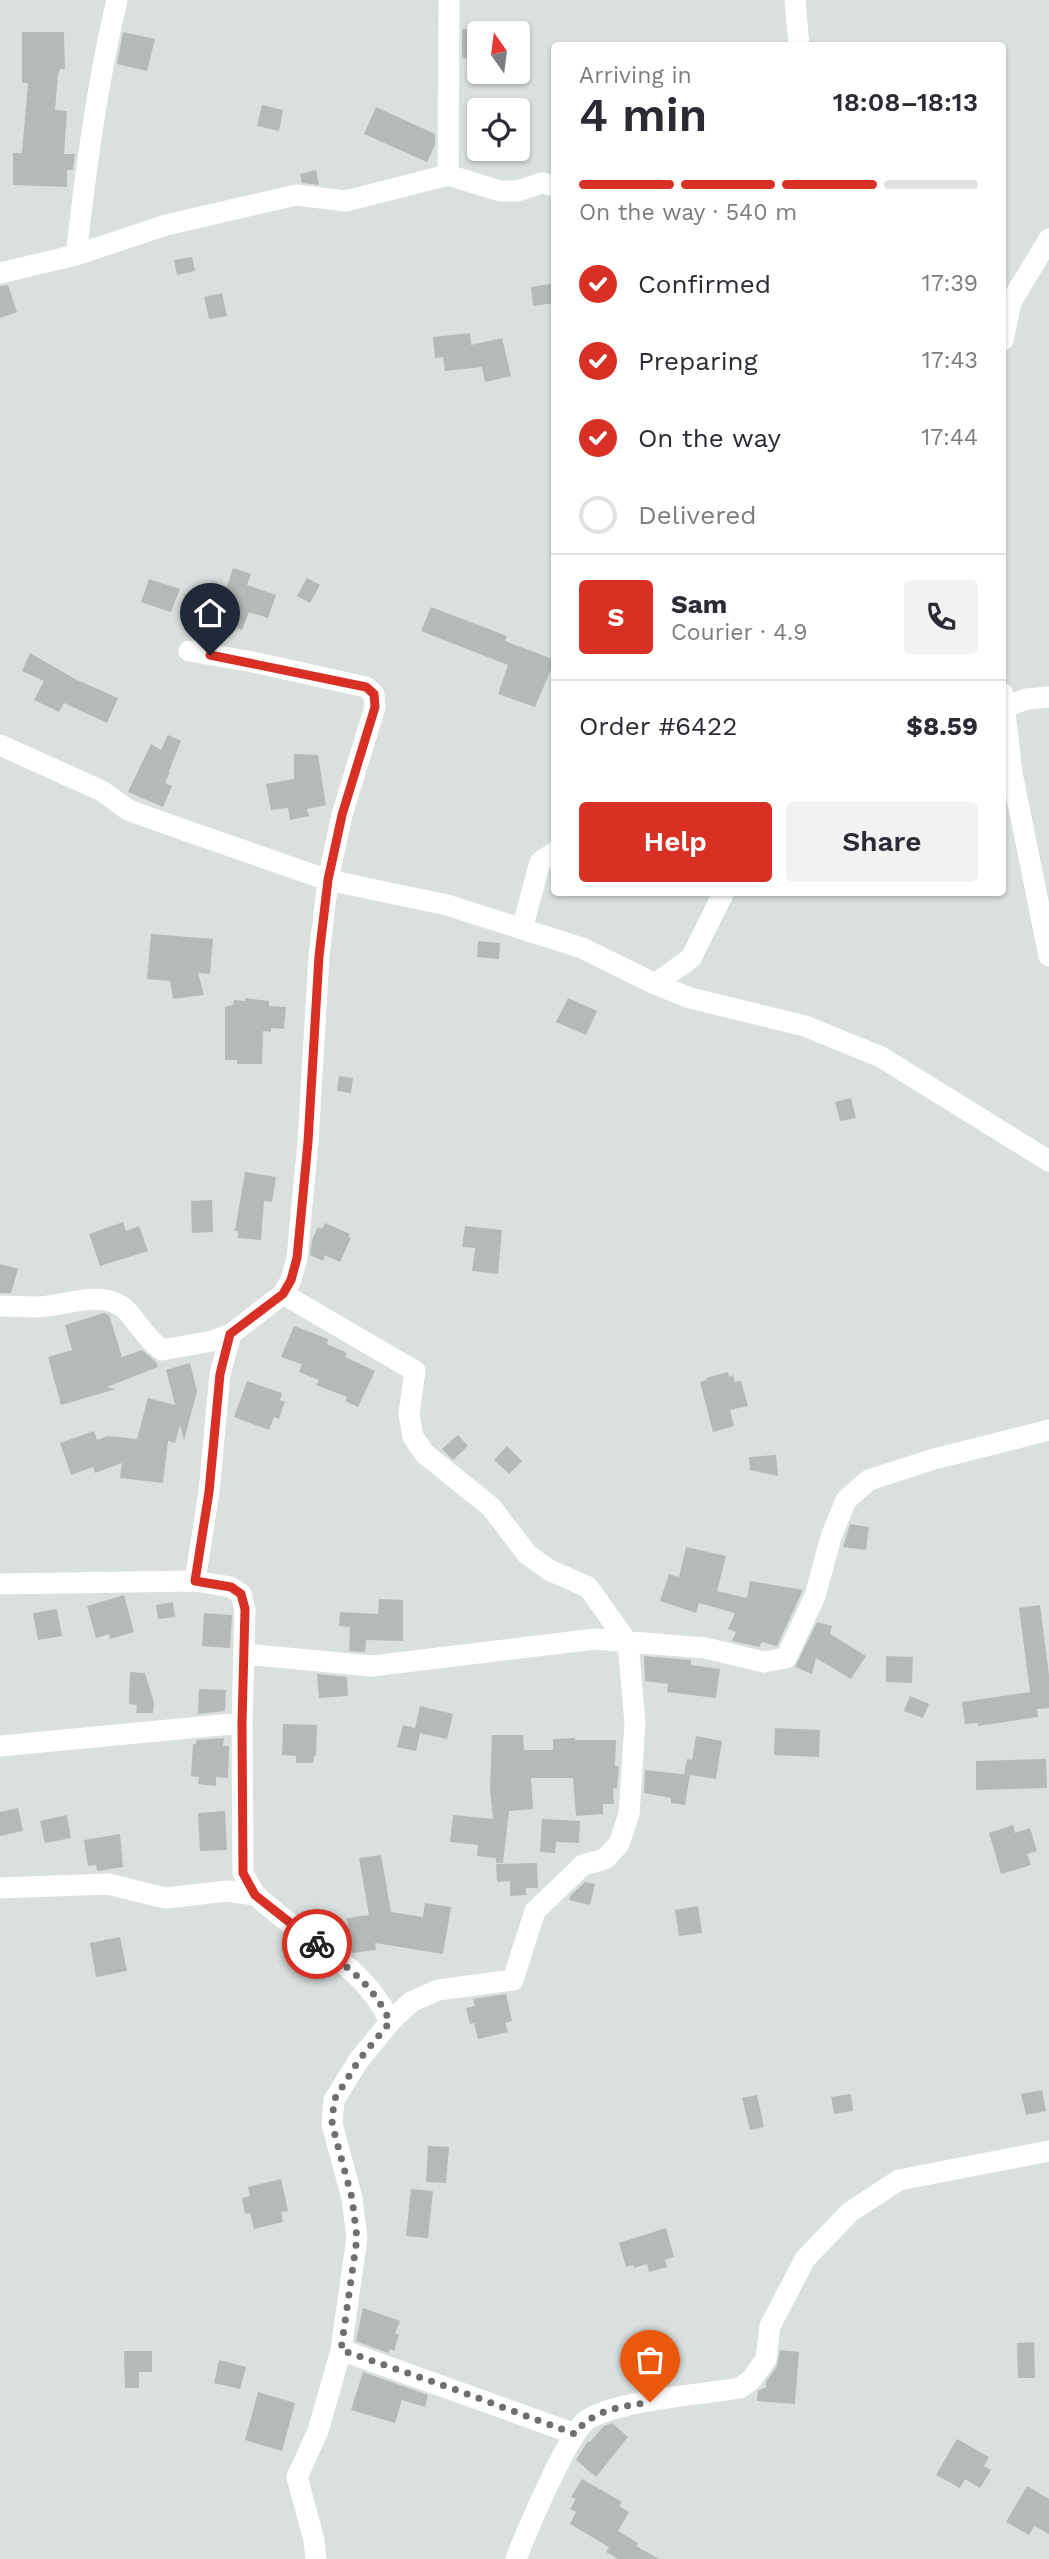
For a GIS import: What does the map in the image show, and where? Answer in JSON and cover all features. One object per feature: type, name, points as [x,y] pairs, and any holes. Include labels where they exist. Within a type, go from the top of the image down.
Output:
[{"type":"street","points":[[76,255],[88,151],[104,52],[117,0]]},
{"type":"street","points":[[448,175],[449,0]]},
{"type":"street","points":[[794,0],[799,42]]},
{"type":"street","points":[[0,273],[76,255],[166,225],[296,195],[345,201],[448,175],[500,191],[517,191],[542,183],[551,185]]},
{"type":"street","points":[[1006,326],[1011,302],[1049,239]]},
{"type":"street","points":[[0,1306],[41,1307],[86,1299],[103,1301],[123,1308],[148,1340],[162,1350],[212,1341],[230,1334],[283,1294],[291,1280],[297,1258],[308,1142],[319,956],[328,880],[342,815],[375,707],[374,694],[366,687],[189,651]]},
{"type":"street","points":[[1006,699],[1049,697]]},
{"type":"street","points":[[1006,724],[1012,773],[1049,956]]},
{"type":"street","points":[[0,745],[102,790],[128,810],[328,880],[447,905],[582,948],[690,998],[805,1026],[881,1057],[1049,1161]]},
{"type":"street","points":[[522,929],[540,862],[551,853]]},
{"type":"street","points":[[655,984],[691,958],[722,896]]},
{"type":"street","points":[[283,1294],[415,1371],[409,1414],[413,1437],[425,1454],[491,1507],[527,1554],[549,1570],[588,1587],[628,1643],[635,1723],[629,1814],[619,1844],[605,1858],[583,1865],[535,1911],[513,1980],[438,1990],[411,2002],[390,2022],[359,2060],[334,2100],[332,2124],[352,2198],[357,2238],[341,2350],[318,2431],[297,2477],[314,2540],[316,2559]]},
{"type":"street","points":[[195,1581],[209,1492],[220,1374],[230,1334]]},
{"type":"street","points":[[245,1654],[372,1667],[595,1639],[705,1648],[764,1662],[786,1658],[815,1596],[831,1536],[846,1500],[869,1480],[934,1459],[1049,1430]]},
{"type":"street","points":[[0,1584],[195,1581],[231,1587],[241,1594],[245,1609],[242,1723],[243,1873],[255,1895],[366,1983],[382,2002],[390,2022]]},
{"type":"street","points":[[0,1746],[242,1723]]},
{"type":"street","points":[[0,1888],[108,1884],[165,1898],[227,1891],[255,1895]]},
{"type":"street","points":[[516,2559],[534,2515],[584,2421],[628,2406],[740,2388],[752,2379],[766,2359],[770,2326],[805,2259],[850,2212],[899,2180],[1049,2151]]},
{"type":"street","points":[[341,2350],[575,2434]]},
{"type":"building","points":[[462,29],[467,29],[467,58],[462,58]]},
{"type":"building","points":[[22,32],[64,32],[65,69],[60,69],[58,75],[55,110],[67,111],[64,154],[75,154],[73,170],[67,170],[67,187],[13,185],[13,153],[22,153],[28,83],[22,83]]},
{"type":"building","points":[[123,32],[155,39],[147,71],[117,64]]},
{"type":"building","points":[[262,105],[283,110],[279,131],[257,126]]},
{"type":"building","points":[[376,107],[435,134],[435,145],[427,162],[364,134]]},
{"type":"building","points":[[316,170],[319,185],[302,183],[300,174]]},
{"type":"building","points":[[192,257],[195,271],[177,275],[174,260]]},
{"type":"building","points":[[551,284],[551,304],[533,306],[531,287]]},
{"type":"building","points":[[8,285],[17,312],[0,318],[0,286]]},
{"type":"building","points":[[222,293],[227,316],[209,319],[204,297]]},
{"type":"building","points":[[470,333],[471,345],[502,338],[511,376],[485,382],[482,367],[445,371],[443,357],[435,358],[433,337]]},
{"type":"building","points":[[233,568],[251,574],[247,585],[276,595],[268,618],[249,612],[242,630],[201,616],[213,582],[227,587]]},
{"type":"building","points":[[307,578],[320,585],[310,603],[297,596]]},
{"type":"building","points":[[149,579],[180,589],[171,612],[141,602]]},
{"type":"building","points":[[431,607],[507,636],[505,641],[551,658],[551,669],[535,707],[498,694],[508,665],[421,631]]},
{"type":"building","points":[[30,653],[75,679],[118,698],[107,723],[64,703],[59,712],[34,700],[44,681],[22,671]]},
{"type":"building","points":[[168,735],[181,741],[165,783],[172,786],[163,807],[128,792],[151,744],[161,750]]},
{"type":"building","points":[[294,754],[318,755],[326,805],[307,809],[309,816],[290,820],[288,808],[271,810],[266,784],[294,779]]},
{"type":"building","points":[[151,934],[213,939],[210,974],[198,973],[204,995],[173,999],[170,981],[147,979]]},
{"type":"building","points":[[478,941],[500,943],[499,959],[477,957]]},
{"type":"building","points":[[245,998],[269,1001],[269,1006],[286,1007],[284,1029],[271,1028],[271,1032],[263,1031],[262,1064],[237,1064],[237,1060],[225,1060],[225,1007],[233,1005],[234,1000],[245,1001]]},
{"type":"building","points":[[568,998],[597,1011],[586,1035],[556,1022]]},
{"type":"building","points":[[339,1076],[353,1078],[351,1093],[337,1091]]},
{"type":"building","points":[[851,1098],[856,1118],[840,1121],[835,1102]]},
{"type":"building","points":[[245,1172],[276,1177],[272,1202],[264,1201],[261,1240],[238,1238],[238,1231],[235,1231]]},
{"type":"building","points":[[212,1200],[213,1232],[192,1233],[191,1201]]},
{"type":"building","points":[[123,1222],[126,1231],[139,1226],[148,1251],[100,1266],[89,1234]]},
{"type":"building","points":[[325,1223],[350,1234],[348,1237],[351,1238],[340,1262],[325,1255],[323,1261],[310,1255],[312,1240],[318,1227],[322,1229]]},
{"type":"building","points":[[465,1226],[502,1230],[498,1274],[472,1271],[475,1248],[462,1247]]},
{"type":"building","points":[[0,1264],[18,1269],[11,1293],[0,1293]]},
{"type":"building","points":[[104,1313],[109,1315],[122,1357],[142,1350],[158,1367],[107,1387],[116,1389],[61,1405],[48,1357],[72,1350],[65,1325]]},
{"type":"building","points":[[294,1326],[328,1339],[327,1344],[347,1353],[345,1357],[375,1371],[358,1407],[345,1401],[347,1397],[316,1385],[319,1380],[299,1372],[302,1364],[281,1357]]},
{"type":"building","points":[[190,1363],[197,1391],[184,1441],[180,1425],[175,1443],[168,1441],[163,1483],[120,1478],[122,1463],[95,1473],[93,1467],[71,1475],[60,1443],[94,1431],[97,1440],[108,1436],[137,1439],[148,1398],[175,1405],[166,1370]]},
{"type":"building","points":[[728,1372],[729,1377],[733,1375],[735,1382],[741,1381],[748,1406],[730,1410],[734,1426],[713,1432],[700,1382]]},
{"type":"building","points":[[247,1381],[282,1393],[280,1400],[285,1402],[279,1419],[274,1417],[269,1430],[234,1417]]},
{"type":"building","points":[[458,1435],[468,1446],[453,1460],[442,1449]]},
{"type":"building","points":[[507,1446],[522,1461],[509,1474],[494,1460]]},
{"type":"building","points":[[776,1455],[778,1476],[750,1470],[749,1457]]},
{"type":"building","points":[[850,1524],[869,1527],[866,1550],[843,1547]]},
{"type":"building","points":[[686,1547],[726,1556],[717,1591],[747,1598],[750,1581],[803,1590],[777,1646],[762,1642],[759,1647],[732,1641],[736,1632],[728,1629],[735,1613],[699,1603],[696,1613],[660,1601],[669,1574],[679,1577]]},
{"type":"building","points":[[124,1595],[134,1632],[110,1639],[109,1634],[96,1638],[87,1606]]},
{"type":"building","points":[[379,1599],[403,1600],[403,1641],[366,1640],[365,1652],[349,1651],[350,1627],[339,1626],[340,1612],[378,1614]]},
{"type":"building","points":[[173,1602],[175,1617],[158,1619],[156,1605]]},
{"type":"building","points":[[1040,1605],[1049,1675],[1049,1708],[1037,1709],[1038,1717],[978,1726],[978,1723],[965,1724],[962,1702],[1030,1692],[1019,1608]]},
{"type":"building","points":[[57,1609],[62,1636],[38,1640],[33,1613]]},
{"type":"building","points":[[204,1613],[232,1615],[230,1648],[202,1646]]},
{"type":"building","points":[[817,1622],[832,1626],[830,1634],[866,1656],[851,1679],[816,1658],[812,1674],[795,1667]]},
{"type":"building","points":[[644,1656],[691,1660],[691,1665],[720,1669],[716,1698],[667,1692],[668,1684],[645,1681]]},
{"type":"building","points":[[886,1656],[913,1657],[912,1683],[886,1682]]},
{"type":"building","points":[[130,1672],[145,1673],[154,1703],[153,1713],[136,1713],[137,1705],[129,1704]]},
{"type":"building","points":[[317,1674],[347,1677],[348,1696],[319,1698]]},
{"type":"building","points":[[199,1689],[226,1690],[225,1711],[198,1714]]},
{"type":"building","points":[[910,1696],[929,1704],[923,1718],[904,1711]]},
{"type":"building","points":[[420,1706],[453,1714],[447,1739],[420,1733],[416,1751],[397,1747],[403,1725],[415,1728]]},
{"type":"building","points":[[283,1724],[317,1725],[316,1756],[313,1763],[296,1763],[296,1756],[282,1755]]},
{"type":"building","points":[[775,1728],[820,1730],[819,1757],[774,1755]]},
{"type":"building","points":[[492,1735],[523,1735],[524,1750],[553,1750],[553,1739],[616,1740],[615,1766],[619,1766],[617,1789],[613,1788],[614,1804],[603,1804],[603,1814],[576,1816],[573,1778],[531,1778],[533,1809],[509,1811],[503,1863],[496,1863],[496,1858],[477,1856],[478,1845],[450,1842],[453,1815],[493,1819],[490,1790]]},
{"type":"building","points":[[696,1736],[722,1741],[716,1779],[684,1774],[687,1759],[692,1760]]},
{"type":"building","points":[[224,1738],[223,1746],[229,1746],[228,1778],[216,1777],[216,1786],[198,1784],[199,1777],[191,1776],[193,1744],[196,1744],[197,1740]]},
{"type":"building","points":[[1046,1759],[1047,1788],[976,1790],[976,1761]]},
{"type":"building","points":[[645,1770],[690,1775],[685,1805],[671,1803],[671,1798],[644,1793]]},
{"type":"building","points":[[18,1808],[23,1831],[0,1836],[0,1812]]},
{"type":"building","points":[[225,1811],[227,1850],[200,1851],[198,1813]]},
{"type":"building","points":[[67,1815],[71,1838],[45,1843],[40,1821]]},
{"type":"building","points":[[542,1819],[580,1821],[579,1843],[556,1842],[555,1853],[540,1852]]},
{"type":"building","points":[[1013,1825],[1015,1833],[1030,1828],[1037,1851],[1027,1854],[1031,1865],[1001,1874],[989,1833]]},
{"type":"building","points":[[120,1834],[123,1867],[97,1871],[96,1865],[88,1866],[84,1840]]},
{"type":"building","points":[[381,1855],[391,1912],[423,1917],[425,1903],[451,1907],[443,1954],[375,1943],[376,1950],[352,1953],[347,1918],[369,1915],[359,1858]]},
{"type":"building","points":[[537,1863],[538,1888],[526,1888],[526,1895],[510,1896],[510,1881],[497,1882],[496,1864]]},
{"type":"building","points":[[585,1882],[595,1884],[590,1905],[569,1900],[571,1895]]},
{"type":"building","points":[[698,1906],[702,1933],[679,1936],[675,1910]]},
{"type":"building","points":[[120,1937],[127,1971],[96,1977],[90,1943]]},
{"type":"building","points":[[506,1994],[512,2021],[505,2023],[508,2032],[478,2039],[466,2008],[475,2006],[473,1999]]},
{"type":"building","points":[[1042,2090],[1046,2111],[1026,2115],[1021,2094]]},
{"type":"building","points":[[851,2094],[853,2111],[834,2114],[831,2097]]},
{"type":"building","points":[[757,2095],[764,2127],[750,2130],[742,2098]]},
{"type":"building","points":[[428,2146],[449,2147],[446,2183],[426,2182]]},
{"type":"building","points":[[281,2179],[288,2211],[281,2212],[283,2222],[254,2229],[250,2213],[245,2214],[242,2198],[250,2196],[248,2187]]},
{"type":"building","points":[[411,2189],[433,2191],[428,2238],[406,2236]]},
{"type":"building","points":[[666,2228],[674,2257],[665,2260],[667,2267],[649,2272],[647,2264],[634,2268],[633,2265],[626,2267],[619,2243]]},
{"type":"building","points":[[363,2308],[400,2321],[395,2333],[399,2335],[394,2351],[390,2349],[388,2353],[356,2341]]},
{"type":"building","points":[[1034,2342],[1035,2378],[1018,2378],[1017,2343]]},
{"type":"building","points":[[780,2350],[799,2352],[795,2404],[757,2401],[758,2391],[766,2387],[766,2382],[777,2366]]},
{"type":"building","points":[[124,2351],[152,2351],[152,2372],[139,2372],[139,2388],[125,2388]]},
{"type":"building","points":[[219,2360],[246,2367],[240,2389],[214,2383]]},
{"type":"building","points":[[363,2372],[428,2395],[425,2407],[402,2400],[395,2423],[351,2410]]},
{"type":"building","points":[[258,2392],[295,2403],[282,2451],[245,2440]]},
{"type":"building","points":[[612,2423],[628,2437],[596,2477],[576,2460],[588,2441],[604,2426]]},
{"type":"building","points":[[957,2439],[989,2457],[984,2466],[991,2470],[980,2488],[965,2479],[960,2488],[936,2475]]},
{"type":"building","points":[[582,2479],[622,2502],[619,2506],[629,2512],[618,2531],[638,2543],[636,2546],[659,2559],[618,2559],[606,2552],[609,2547],[570,2524],[576,2512],[570,2509],[576,2499],[571,2497]]},
{"type":"building","points":[[1027,2486],[1049,2499],[1049,2534],[1034,2526],[1029,2535],[1006,2522]]},
{"type":"way so far","points":[[317,1944],[366,1983],[382,2002],[390,2022],[359,2060],[334,2100],[332,2124],[352,2198],[357,2238],[341,2350],[575,2434],[584,2421],[596,2415],[650,2402]]},
{"type":"route","points":[[210,655],[366,687],[374,694],[375,707],[342,815],[328,880],[319,956],[308,1142],[297,1258],[291,1280],[283,1294],[230,1334],[220,1374],[209,1492],[195,1581],[231,1587],[241,1594],[245,1609],[242,1723],[243,1873],[255,1895],[317,1944]]}]
